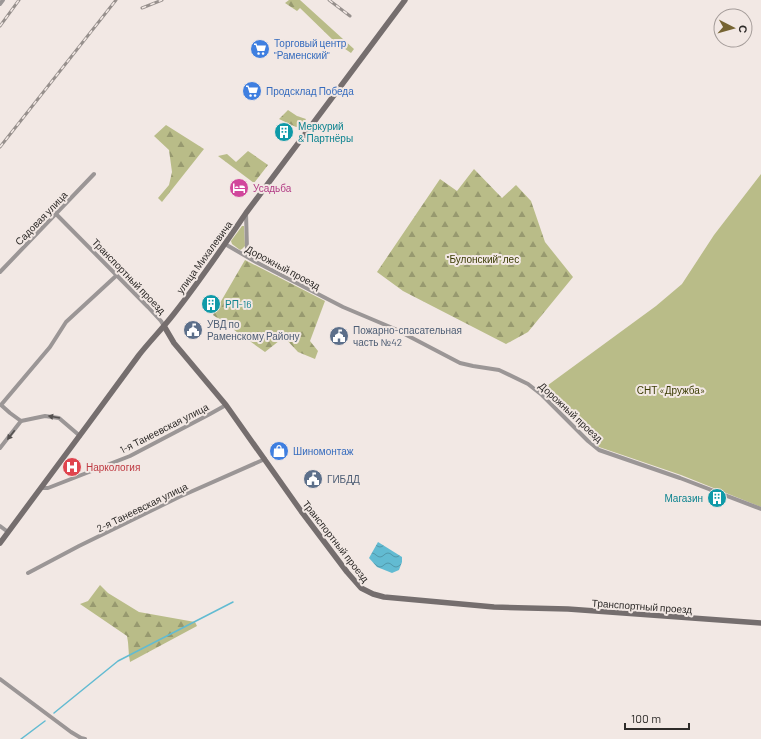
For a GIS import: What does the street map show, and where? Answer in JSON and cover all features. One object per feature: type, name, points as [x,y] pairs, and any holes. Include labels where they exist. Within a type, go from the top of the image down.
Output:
[{"type":"main road","name":"улица Михалевича","points":[[0,543],[148,344],[172,316],[246,213],[405,0]]},
{"type":"main road","name":"Транспортный проезд","points":[[164,326],[174,343],[226,405],[301,511],[356,583],[366,592],[378,596],[494,606],[568,609],[761,623]]},
{"type":"street","points":[[0,4],[3,0]]},
{"type":"street","name":"Садовая улица","points":[[0,272],[94,174]]},
{"type":"street","points":[[246,213],[248,253],[256,262]]},
{"type":"street","name":"Транспортный проезд","points":[[56,214],[117,275],[164,326]]},
{"type":"street","name":"Дорожный проезд","points":[[225,244],[256,262],[343,307],[395,329],[460,363],[499,370],[528,384],[542,395],[599,450],[680,478],[761,509]]},
{"type":"street","points":[[22,421],[1,405],[50,347],[66,322],[117,275]]},
{"type":"street","name":"1-я Танеевская улица","points":[[42,488],[48,488],[130,456],[226,405]]},
{"type":"street","points":[[0,448],[22,421],[45,416],[59,418],[80,436]]},
{"type":"street","name":"2-я Танеевская улица","points":[[28,573],[179,497],[265,459]]},
{"type":"street","points":[[0,526],[8,532]]},
{"type":"street","points":[[0,679],[56,722],[85,739]]},
{"type":"green space","points":[[289,0],[300,0],[354,49],[351,53],[335,42],[300,8],[297,11],[285,3]]},
{"type":"green space","points":[[288,110],[297,116],[306,119],[302,126],[296,127],[279,119]]},
{"type":"green space","points":[[166,125],[204,149],[162,202],[158,198],[169,185],[172,172],[169,150],[154,136]]},
{"type":"green space","points":[[248,151],[268,165],[254,183],[218,156],[227,154],[236,162]]},
{"type":"green space","name":"\"Булонский\" лес","points":[[474,169],[502,198],[516,185],[531,201],[545,242],[573,277],[528,332],[506,344],[403,291],[377,272],[440,179],[457,191]]},
{"type":"green space","name":"СНТ «Дружба»","points":[[761,174],[761,507],[681,475],[599,447],[557,404],[544,388],[656,306],[682,284],[714,235]]},
{"type":"green space","points":[[242,226],[244,226],[245,246],[240,250],[232,244],[231,241]]},
{"type":"green space","points":[[245,260],[325,301],[310,341],[318,351],[315,359],[298,352],[284,337],[265,352],[213,315]]},
{"type":"green space","points":[[100,585],[108,593],[139,612],[195,622],[197,626],[130,662],[127,636],[80,604],[88,601]]},
{"type":"water","points":[[378,542],[402,557],[399,570],[392,573],[377,567],[369,558]]},
{"type":"waterway","points":[[54,713],[118,661],[233,602]]},
{"type":"waterway","points":[[21,739],[45,721]]},
{"type":"railway","points":[[0,26],[19,0]]},
{"type":"railway","points":[[0,147],[116,0]]},
{"type":"railway","points":[[142,8],[162,0]]},
{"type":"railway","points":[[329,0],[350,16]]},
{"type":"place","name":"Торговый центр \"Раменский\"","points":[[260,49]]},
{"type":"place","name":"Продсклад Победа","points":[[252,91]]},
{"type":"place","name":"Меркурий & Партнёры","points":[[284,132]]},
{"type":"place","name":"Усадьба","points":[[239,188]]},
{"type":"place","name":"РП-16","points":[[211,304]]},
{"type":"place","name":"УВД по Раменскому Району","points":[[193,330]]},
{"type":"place","name":"Пожарно-спасательная часть №42","points":[[339,336]]},
{"type":"place","name":"Шиномонтаж","points":[[279,451]]},
{"type":"place","name":"Наркология","points":[[72,467]]},
{"type":"place","name":"ГИБДД","points":[[313,479]]},
{"type":"place","name":"Магазин","points":[[717,498]]}]
